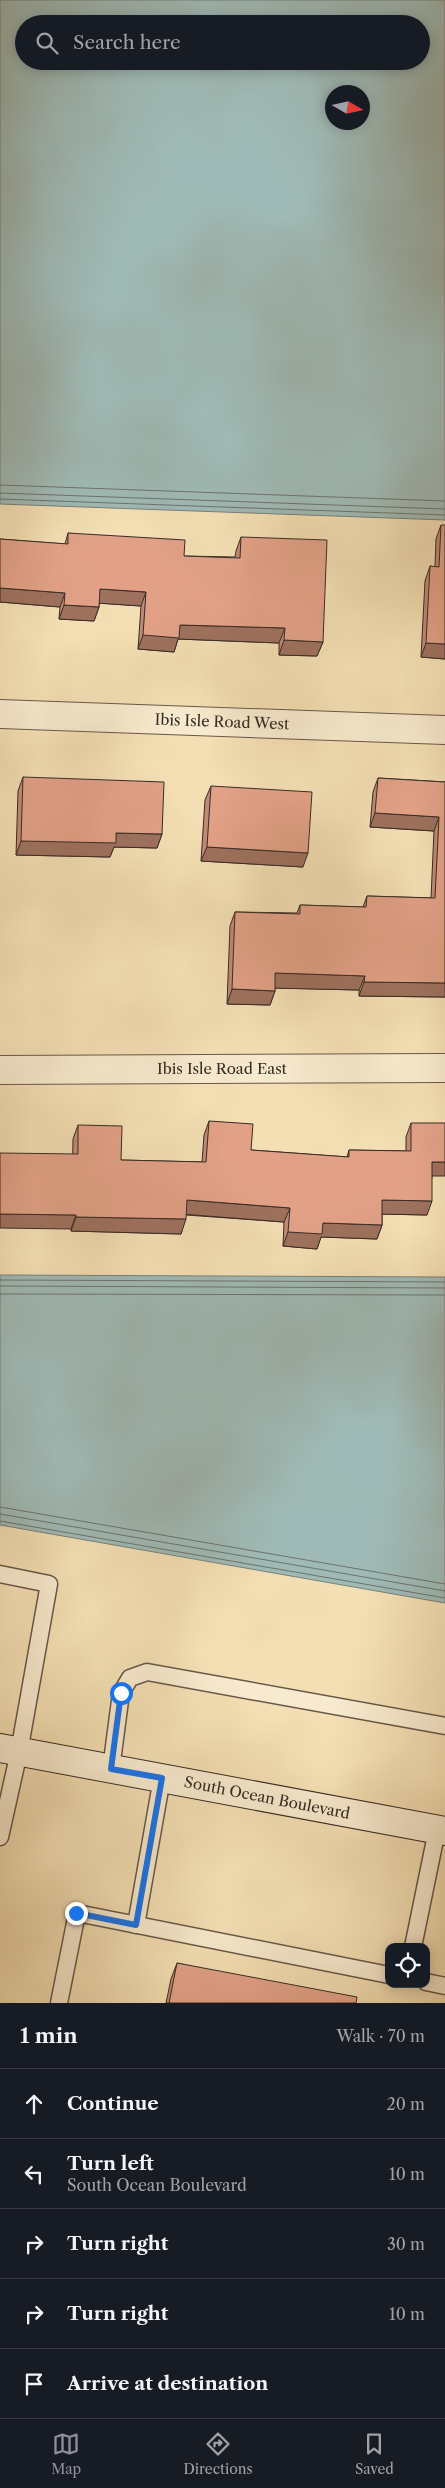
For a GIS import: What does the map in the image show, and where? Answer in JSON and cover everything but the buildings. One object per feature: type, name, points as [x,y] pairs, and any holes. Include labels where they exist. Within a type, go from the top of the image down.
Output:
[{"type":"street","name":"Ibis Isle Road West","points":[[0,714],[445,730]]},
{"type":"street","name":"Ibis Isle Road East","points":[[0,1070],[445,1068]]},
{"type":"street","name":"South Ocean Boulevard","points":[[9,1750],[441,1831]]},
{"type":"lane","points":[[0,1574],[49,1584],[32,1676],[9,1750],[0,1837]]},
{"type":"lane","points":[[111,1769],[121,1693],[130,1678],[147,1672],[445,1726]]},
{"type":"lane","points":[[136,1925],[162,1778]]},
{"type":"lane","points":[[414,1943],[441,1831]]},
{"type":"lane","points":[[59,2003],[76,1913],[385,1974]]},
{"type":"lane","points":[[430,1983],[445,1986]]},
{"type":"water","points":[[0,0],[445,0],[445,520],[0,504]]},
{"type":"water","points":[[0,1275],[445,1277],[445,1603],[0,1525]]},
{"type":"route","points":[[76,1913],[136,1925],[162,1778],[111,1769],[121,1693]]}]
